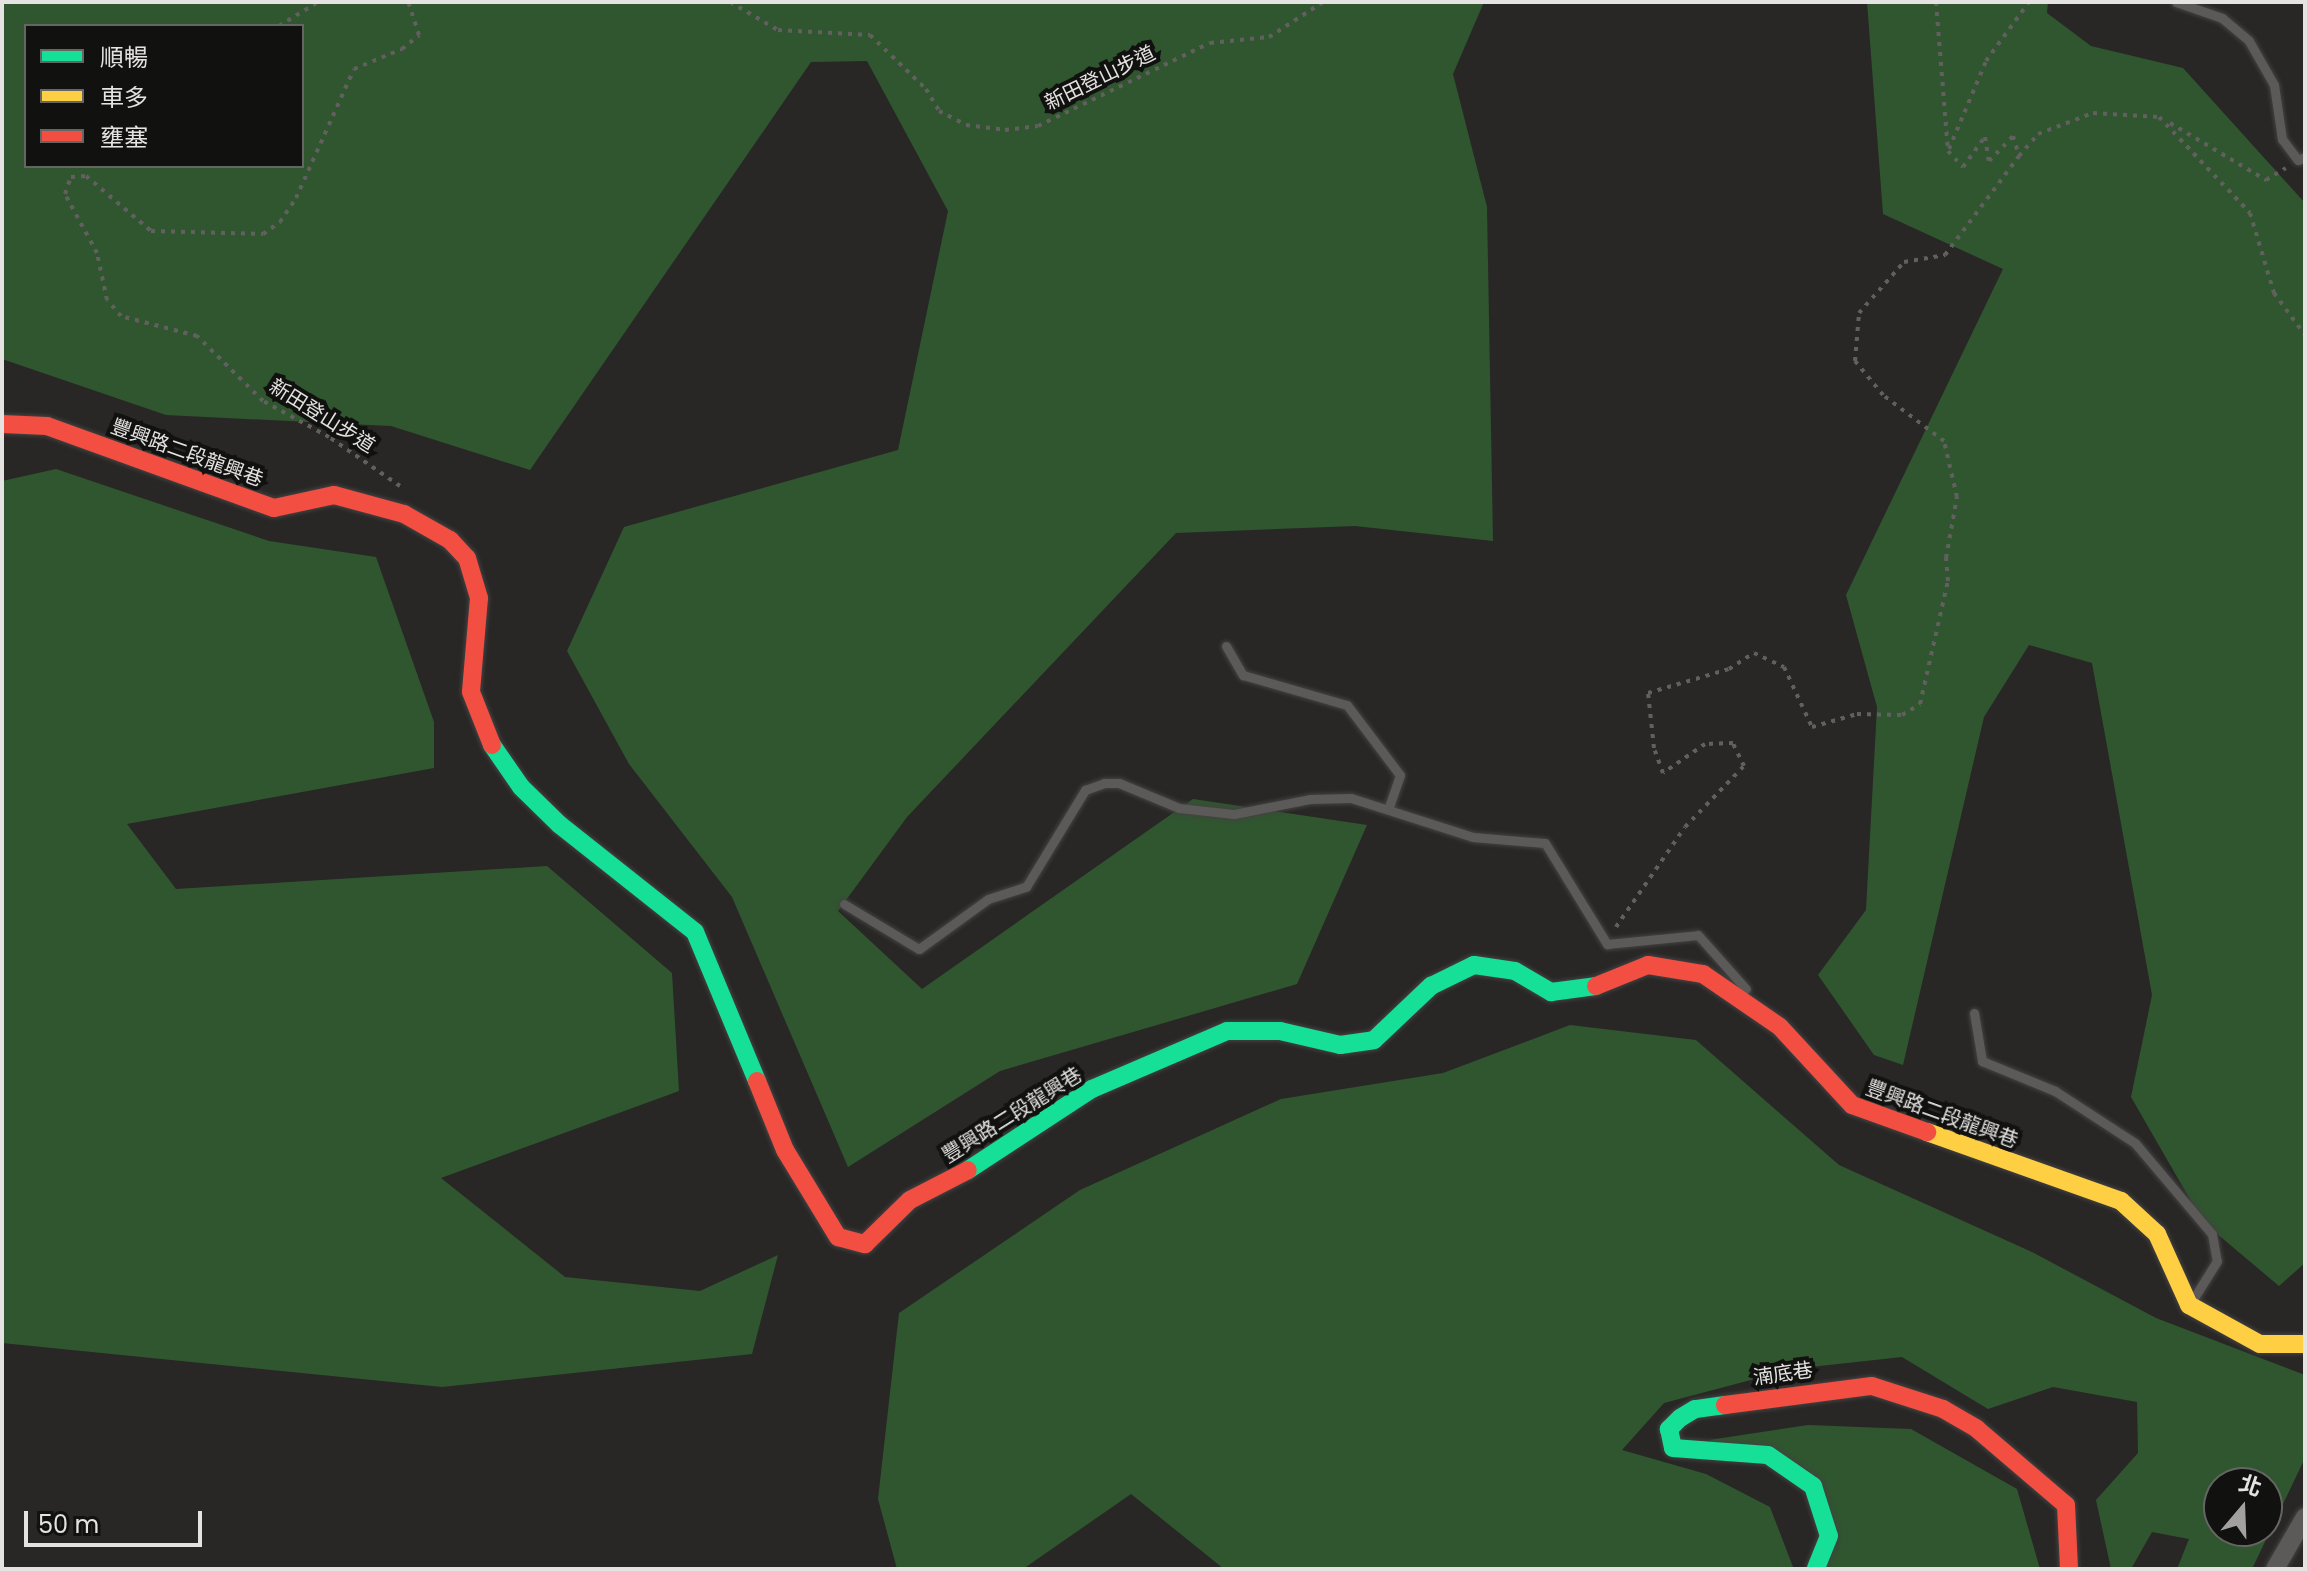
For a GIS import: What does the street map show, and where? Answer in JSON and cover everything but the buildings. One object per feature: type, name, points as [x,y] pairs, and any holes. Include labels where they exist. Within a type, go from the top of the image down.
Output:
[{"type":"street","name":"豐興路二段龍興巷","points":[[2,424],[47,426],[274,508],[334,495],[404,514],[450,540],[467,558],[479,598],[471,692],[492,745],[521,787],[560,825],[695,932],[785,1150],[838,1237],[865,1244],[910,1200],[991,1158],[1092,1089],[1227,1031],[1280,1031],[1340,1045],[1374,1040],[1431,986],[1474,965],[1515,971],[1551,992],[1587,990],[1648,965],[1703,974],[1780,1027],[1852,1105],[2121,1201],[2157,1234],[2189,1305]]},
{"type":"street","points":[[2189,1305],[2260,1344],[2305,1344]]},
{"type":"street","name":"湳底巷","points":[[1816,1569],[1829,1536],[1813,1486],[1768,1455],[1673,1448],[1669,1429],[1680,1418],[1695,1409],[1872,1386],[1943,1409],[1977,1429],[2066,1505],[2069,1569]]},
{"type":"street","points":[[2275,1569],[2305,1517]]},
{"type":"lane","points":[[2176,2],[2222,18],[2249,41],[2274,85],[2282,139],[2302,158]]},
{"type":"lane","points":[[1226,646],[1243,675],[1347,705],[1400,775],[1388,809]]},
{"type":"lane","points":[[844,904],[919,949],[988,899],[1026,887],[1085,790],[1104,783],[1119,783],[1179,808],[1234,814],[1310,799],[1351,798],[1473,837],[1545,843],[1607,944],[1698,935],[1780,1027]]},
{"type":"lane","points":[[1974,1013],[1982,1061],[2055,1091],[2135,1143],[2212,1234],[2217,1261],[2189,1305]]},
{"type":"path","points":[[282,24],[318,2]]},
{"type":"path","name":"新田登山步道","points":[[408,2],[419,35],[402,49],[354,69],[296,198],[280,222],[263,234],[151,231],[86,176],[71,177],[65,194],[97,253],[107,300],[121,316],[197,336],[263,401],[329,437],[409,494]]},
{"type":"path","name":"新田登山步道","points":[[730,2],[778,30],[870,35],[926,89],[939,111],[966,125],[1005,130],[1038,126],[1210,43],[1269,37],[1323,2]]},
{"type":"path","points":[[1936,2],[1948,151],[1963,167],[1985,137],[1989,161],[2013,136],[2019,156]]},
{"type":"path","points":[[1948,151],[1986,61],[2029,2]]},
{"type":"path","points":[[1607,944],[1685,827],[1744,766],[1733,743],[1705,744],[1663,773],[1654,748],[1648,693],[1729,669],[1754,653],[1784,667],[1812,727],[1857,714],[1902,715],[1920,704],[1948,581],[1946,558],[1957,497],[1944,441],[1883,395],[1855,361],[1859,313],[1904,262],[1945,255],[2038,134],[2093,113],[2159,117],[2266,180],[2302,158]]},
{"type":"path","points":[[2159,117],[2250,213],[2274,293],[2305,335]]},
{"type":"green space","points":[[2,2],[1484,2],[1453,74],[1487,207],[1493,541],[1355,526],[1176,533],[907,817],[838,911],[922,989],[1193,799],[1367,825],[1297,984],[1000,1071],[848,1167],[732,897],[629,764],[567,651],[624,527],[898,450],[948,211],[867,61],[811,62],[530,470],[391,426],[166,415],[2,359]]},
{"type":"green space","points":[[1867,2],[2048,2],[2047,13],[2091,46],[2183,68],[2305,203],[2305,1263],[2279,1286],[2203,1222],[2131,1097],[2152,995],[2092,663],[2029,645],[1984,717],[1903,1065],[1874,1055],[1818,975],[1866,910],[1877,707],[1846,595],[2003,269],[1883,214]]},
{"type":"green space","points":[[56,469],[269,541],[376,557],[434,722],[434,768],[127,824],[176,889],[547,866],[672,973],[679,1091],[441,1178],[565,1277],[700,1291],[778,1255],[752,1354],[442,1387],[2,1343],[2,481]]},
{"type":"green space","points":[[1570,1025],[1696,1040],[1839,1165],[2032,1252],[2156,1318],[2305,1375],[2305,1458],[2283,1504],[2283,1467],[2203,1467],[2203,1547],[2263,1547],[2252,1569],[2177,1569],[2189,1539],[2152,1532],[2131,1569],[2111,1569],[2096,1500],[2138,1453],[2137,1402],[2053,1387],[1988,1409],[1902,1357],[1792,1369],[1664,1403],[1622,1450],[1706,1474],[1770,1507],[1793,1567],[1787,1569],[1224,1569],[1131,1494],[1023,1569],[897,1569],[878,1499],[899,1313],[1080,1190],[1281,1099],[1443,1073]]},
{"type":"green space","points":[[1808,1425],[1911,1429],[2017,1489],[2040,1569],[1823,1569],[1820,1481],[1709,1440]]},
{"type":"traffic: fast","points":[[492,745],[521,787],[560,825],[695,932],[757,1081]]},
{"type":"traffic: fast","points":[[968,1170],[1092,1089],[1227,1031],[1280,1031],[1340,1045],[1374,1040],[1431,986],[1474,965],[1515,971],[1551,992],[1596,986]]},
{"type":"traffic: fast","points":[[1725,1405],[1695,1409],[1680,1418],[1669,1429],[1673,1448],[1768,1455],[1813,1486],[1829,1536],[1816,1569]]},
{"type":"traffic: slow","points":[[1927,1132],[2121,1201],[2157,1234],[2189,1305],[2260,1344],[2305,1344]]},
{"type":"traffic: jam","points":[[2,424],[47,426],[274,508],[334,495],[404,514],[450,540],[467,558],[479,598],[471,692],[492,745]]},
{"type":"traffic: jam","points":[[1596,986],[1648,965],[1703,974],[1780,1027],[1852,1105],[1927,1132]]},
{"type":"traffic: jam","points":[[757,1081],[785,1150],[838,1237],[865,1244],[910,1200],[968,1170]]},
{"type":"traffic: jam","points":[[1725,1405],[1872,1386],[1943,1409],[1977,1429],[2066,1505],[2069,1569]]}]
